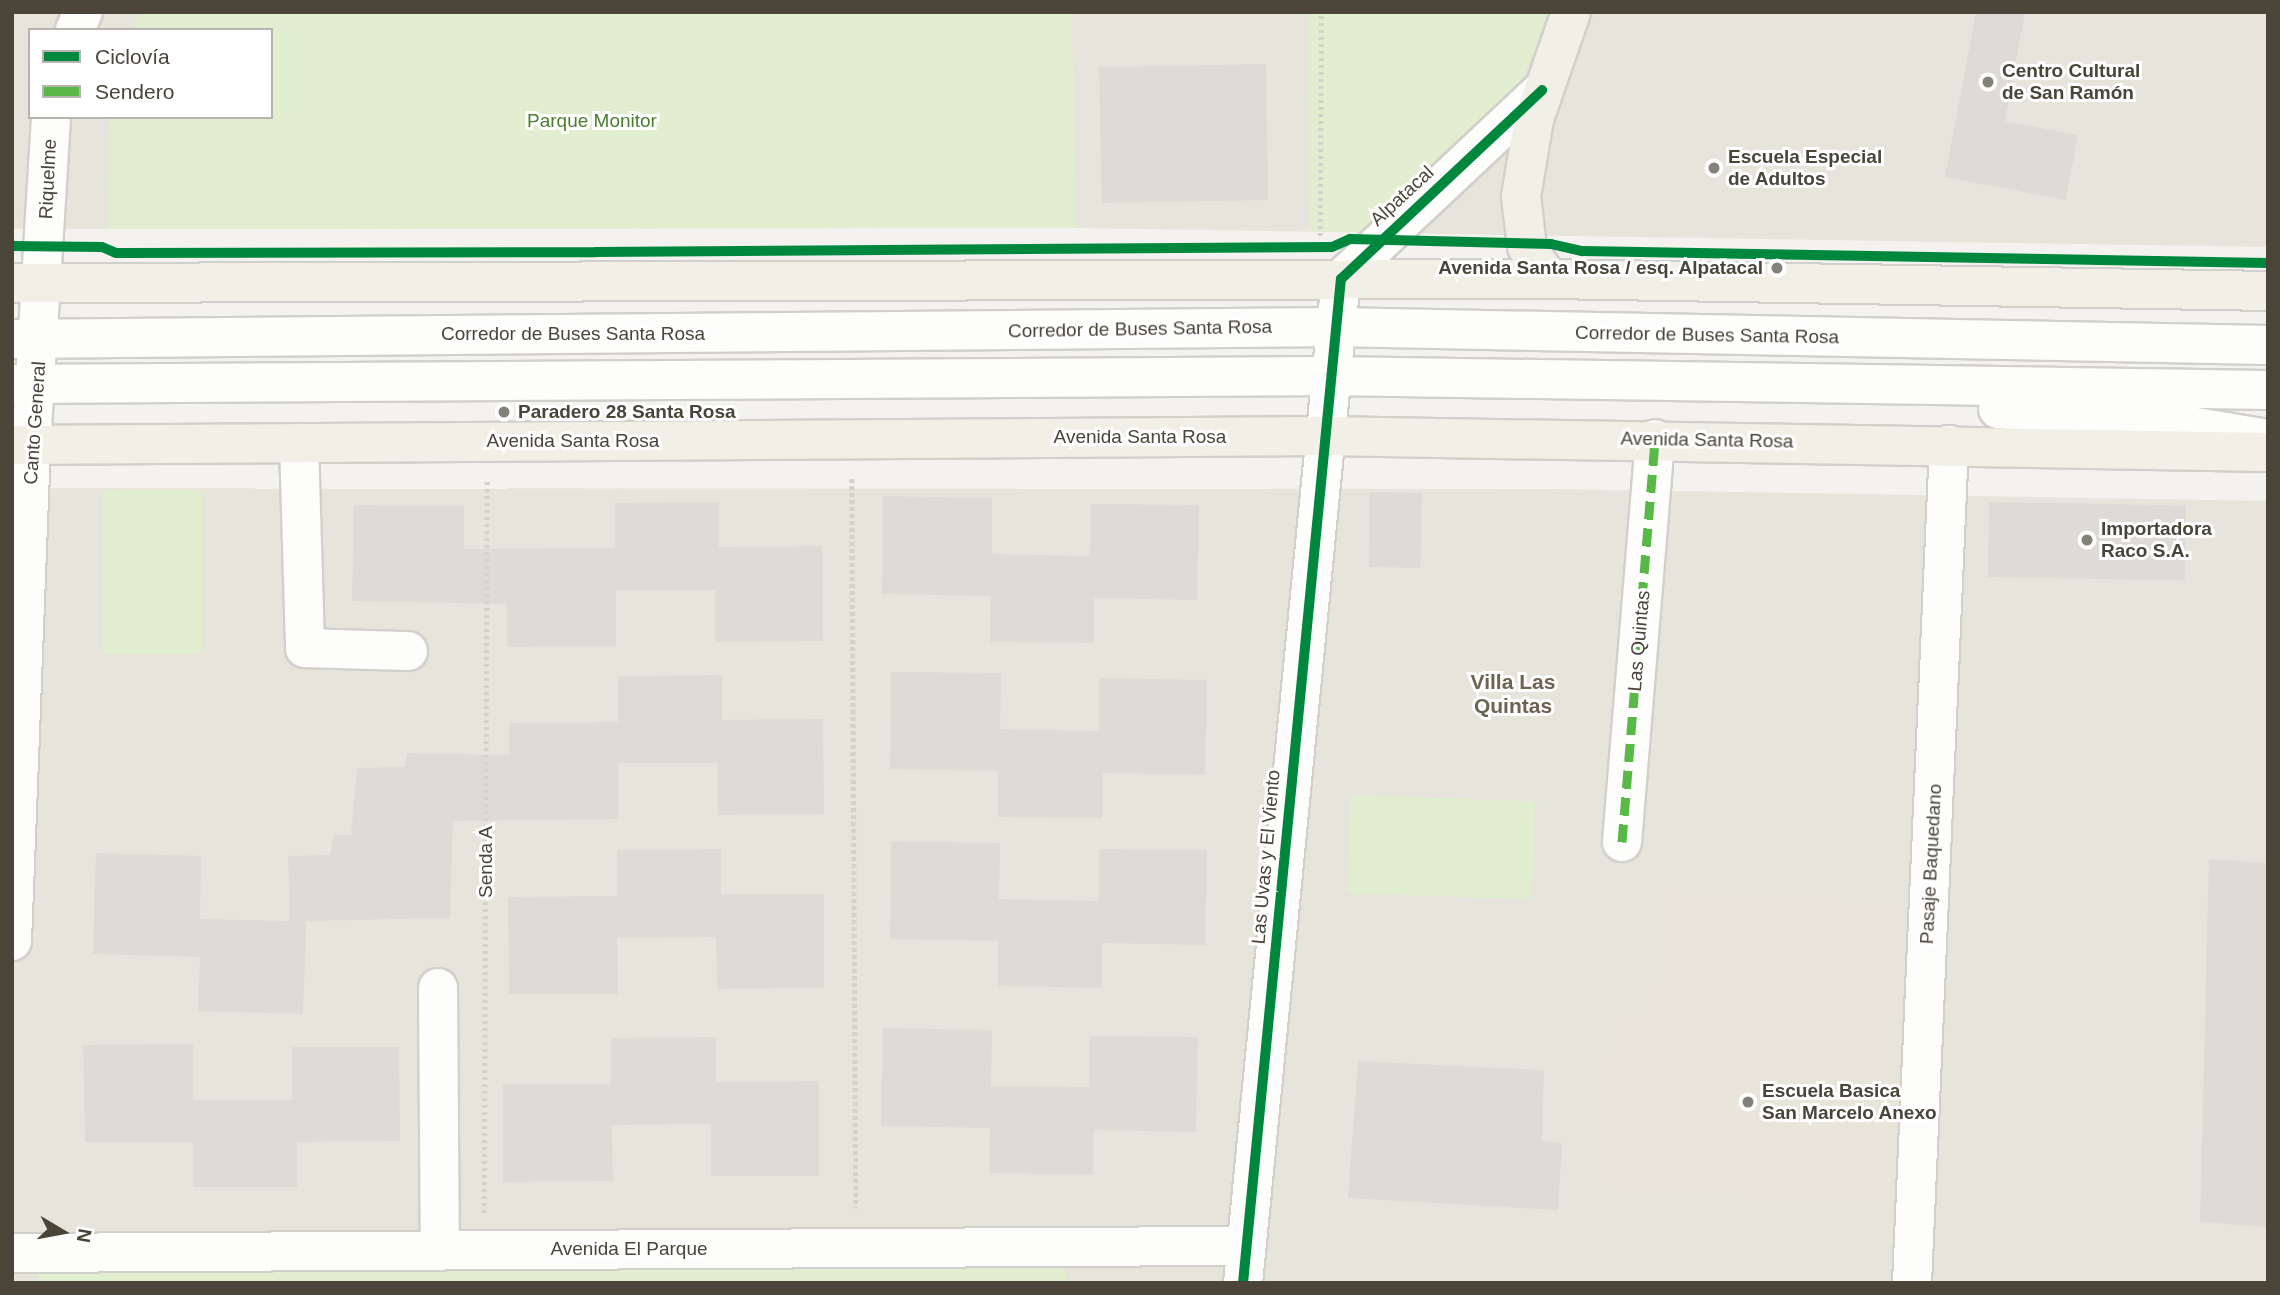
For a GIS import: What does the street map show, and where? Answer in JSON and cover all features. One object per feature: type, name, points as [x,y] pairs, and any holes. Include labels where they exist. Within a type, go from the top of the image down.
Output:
[{"type":"main road","name":"Alpatacal","points":[[1542,90],[1571,12]]},
{"type":"main road","points":[[1542,90],[1528,150],[1521,214],[1527,247],[1548,279]]},
{"type":"main road","points":[[29,283],[1548,279],[2268,291]]},
{"type":"main road","name":"Avenida Santa Rosa","points":[[22,445],[1324,436],[1655,439],[2268,452]]},
{"type":"street","points":[[76,28],[83,12]]},
{"type":"street","name":"Alpatacal","points":[[1341,279],[1542,90]]},
{"type":"street","name":"Riquelme","points":[[29,283],[51,119]]},
{"type":"street","points":[[1324,436],[1341,279]]},
{"type":"street","name":"Canto General","points":[[12,941],[22,445],[29,283]]},
{"type":"street","name":"Corredor de Buses Santa Rosa","points":[[27,339],[1335,327],[2268,345]]},
{"type":"street","points":[[25,384],[1331,376],[2268,390]]},
{"type":"street","points":[[1806,382],[2012,411],[2207,426],[2268,439]]},
{"type":"street","name":"Las Uvas y El Viento","points":[[1245,1264],[1324,436]]},
{"type":"street","name":"Las Quintas","points":[[1622,842],[1655,439]]},
{"type":"street","points":[[299,443],[305,648],[408,651]]},
{"type":"street","name":"Pasaje Baquedano","points":[[1912,1283],[1950,445]]},
{"type":"street","points":[[438,988],[440,1250]]},
{"type":"street","name":"Avenida El Parque","points":[[12,1253],[855,1248],[1245,1264]]},
{"type":"path","points":[[1320,236],[1321,12]]},
{"type":"path","points":[[1310,247],[1381,240]]},
{"type":"path","points":[[852,474],[855,1248]]},
{"type":"shaded area","points":[[12,12],[2268,12],[2268,247],[1076,228],[12,229]]},
{"type":"shaded area","points":[[12,488],[1552,489],[2268,501],[2268,1283],[12,1283]]},
{"type":"shaded area","name":"Escuela Basica San Marcelo Anexo","points":[[1663,890],[1903,903],[1890,1205],[1591,1187],[1612,1014],[1651,1016]]},
{"type":"green space","name":"Parque Monitor","points":[[140,12],[1072,12],[1076,228],[108,229],[109,119],[273,119],[273,28],[133,28]]},
{"type":"green space","points":[[1308,12],[1554,12],[1517,86],[1365,232],[1309,231]]},
{"type":"green space","points":[[103,490],[201,490],[201,654],[103,654]]},
{"type":"green space","points":[[1351,795],[1535,801],[1531,899],[1348,893]]},
{"type":"green space","points":[[1065,1260],[1065,1283],[38,1283],[38,1266]]},
{"type":"building","name":"Centro Cultural de San Ramón","points":[[1976,12],[2025,12],[2005,121],[2078,135],[2066,200],[1945,177]]},
{"type":"building","points":[[1266,64],[1268,200],[1101,203],[1099,67]]},
{"type":"building","points":[[1370,492],[1422,493],[1421,568],[1369,567]]},
{"type":"building","points":[[883,496],[992,498],[992,554],[1090,556],[1091,504],[1199,505],[1197,600],[1094,598],[1094,643],[990,642],[991,596],[882,594]]},
{"type":"building","points":[[719,502],[719,547],[822,546],[823,641],[715,642],[715,590],[616,590],[616,646],[507,647],[507,604],[352,601],[354,505],[464,506],[464,549],[615,548],[615,503]]},
{"type":"building","name":"Importadora Raco S.A.","points":[[1989,502],[2186,505],[2185,580],[1988,577]]},
{"type":"building","points":[[891,672],[1001,673],[1000,729],[1099,731],[1099,678],[1207,680],[1205,775],[1103,773],[1102,818],[998,817],[998,771],[890,769]]},
{"type":"building","points":[[722,675],[722,720],[823,719],[824,814],[718,815],[717,763],[618,763],[619,819],[453,821],[450,918],[300,921],[306,922],[303,1014],[198,1011],[200,957],[93,954],[96,853],[201,856],[200,919],[290,921],[288,856],[330,855],[333,835],[351,835],[357,768],[405,767],[407,753],[509,755],[509,723],[618,722],[618,676]]},
{"type":"building","points":[[891,841],[1000,843],[999,899],[1099,901],[1099,849],[1207,850],[1205,945],[1102,943],[1102,988],[998,986],[998,941],[890,939]]},
{"type":"building","points":[[721,849],[721,894],[824,894],[824,988],[717,989],[716,937],[617,938],[618,994],[509,994],[508,897],[617,896],[617,850]]},
{"type":"building","points":[[2209,859],[2268,863],[2268,1227],[2200,1222]]},
{"type":"building","points":[[883,1028],[992,1030],[991,1086],[1089,1087],[1090,1036],[1198,1037],[1196,1132],[1094,1130],[1093,1175],[989,1173],[990,1128],[881,1126]]},
{"type":"building","points":[[716,1037],[716,1082],[819,1081],[819,1176],[711,1176],[711,1124],[612,1125],[613,1181],[503,1182],[503,1084],[611,1084],[611,1038]]},
{"type":"building","points":[[193,1044],[193,1100],[292,1100],[292,1047],[399,1047],[400,1141],[297,1142],[297,1187],[193,1187],[193,1142],[85,1142],[83,1045]]},
{"type":"building","points":[[1358,1061],[1544,1070],[1542,1141],[1562,1143],[1558,1210],[1348,1198]]},
{"type":"marked path","points":[[1622,842],[1655,439]]},
{"type":"cycle path","points":[[1243,1283],[1341,279],[1542,90]]},
{"type":"cycle path","points":[[12,246],[102,247],[116,253],[596,252],[1332,247],[1350,239],[1551,244],[1582,251],[2268,263]]},
{"type":"place","name":"Centro Cultural de San Ramón","points":[[1988,82]]},
{"type":"place","name":"Escuela Especial de Adultos","points":[[1714,168]]},
{"type":"place","name":"Avenida Santa Rosa / esq. Alpatacal","points":[[1777,268]]},
{"type":"place","name":"Paradero 28 Santa Rosa","points":[[504,412]]},
{"type":"place","name":"Importadora Raco S.A.","points":[[2087,540]]},
{"type":"place","name":"Escuela Basica San Marcelo Anexo","points":[[1748,1102]]},
{"type":"district","name":"Villa Las Quintas","points":[[1513,694]]}]
